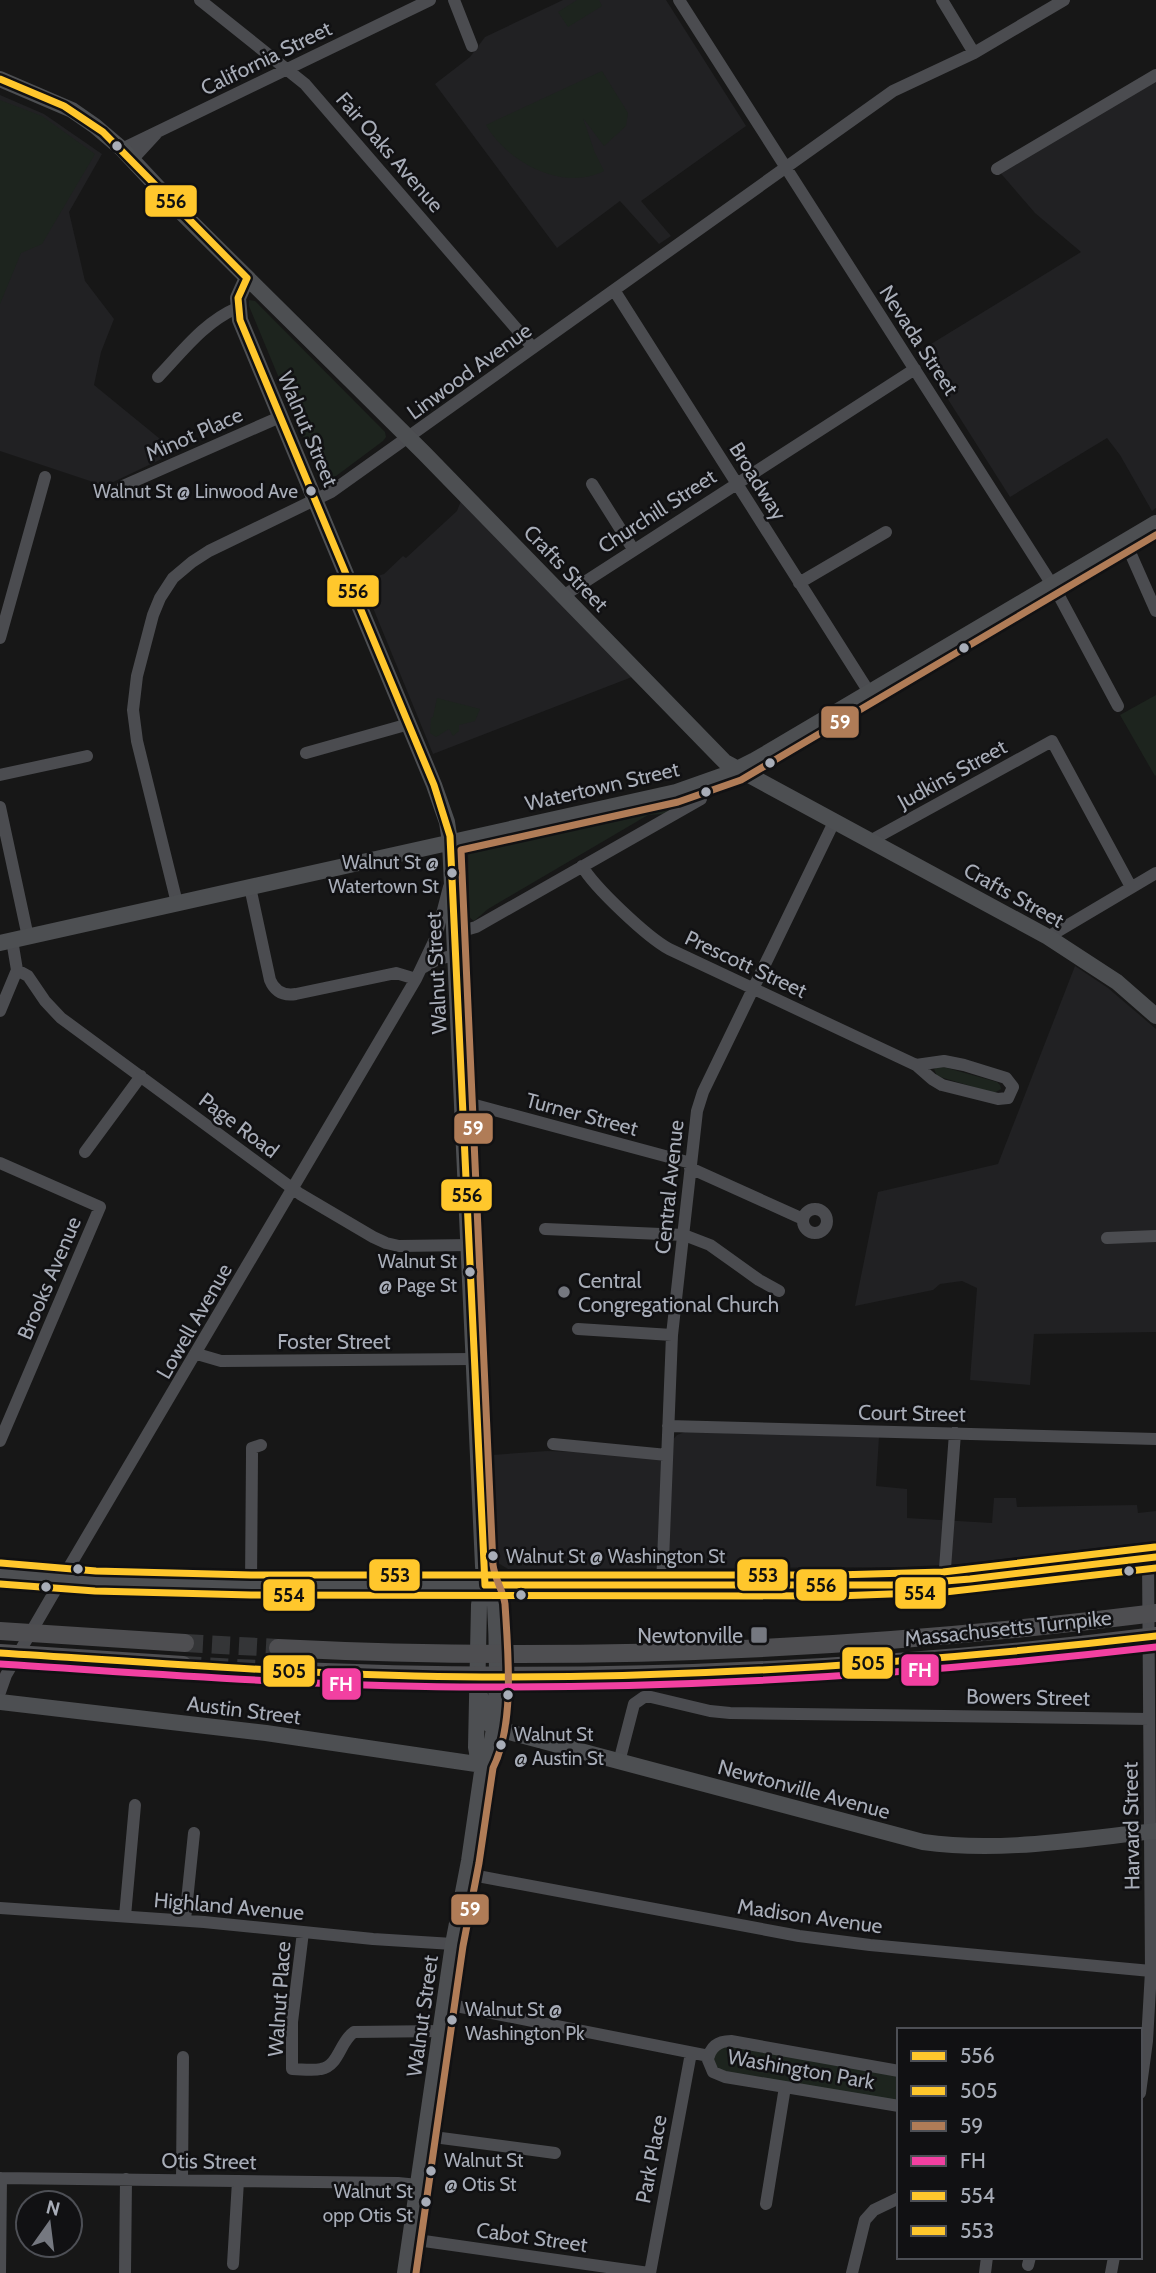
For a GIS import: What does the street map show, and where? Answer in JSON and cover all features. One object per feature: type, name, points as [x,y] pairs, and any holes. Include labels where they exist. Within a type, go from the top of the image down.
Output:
[{"type":"highway","name":"Massachusetts Turnpike","points":[[278,1648],[523,1654],[723,1650],[959,1635],[1156,1613]]},
{"type":"highway","points":[[0,1631],[185,1643]]},
{"type":"highway","name":"Massachusetts Turnpike","points":[[277,1670],[465,1676],[717,1673],[905,1662],[1156,1636]]},
{"type":"highway","points":[[0,1653],[183,1665]]},
{"type":"main road","name":"Crafts Street","points":[[0,79],[72,110],[127,155],[409,438],[721,758],[737,770],[1048,937],[1117,982],[1156,1016]]},
{"type":"main road","points":[[237,308],[238,295],[247,278]]},
{"type":"main road","name":"Walnut Street","points":[[237,308],[437,793],[450,842],[485,1585],[479,1597],[476,1746],[478,1758],[483,1765]]},
{"type":"main road","name":"Watertown Street","points":[[13,940],[676,792],[737,770],[1156,523]]},
{"type":"main road","points":[[0,1573],[251,1585],[849,1586],[944,1582],[1152,1558]]},
{"type":"main road","name":"Walnut Street","points":[[405,2273],[453,1944],[467,1874],[483,1765],[489,1756],[494,1728],[495,1599],[485,1585]]},
{"type":"main road","points":[[478,1687],[483,1717],[494,1728]]},
{"type":"main road","name":"Austin Street","points":[[0,1702],[266,1733],[483,1765]]},
{"type":"main road","name":"Newtonville Avenue","points":[[494,1728],[892,1835],[948,1845],[979,1847],[1032,1844],[1153,1832]]},
{"type":"street","name":"Fair Oaks Avenue","points":[[200,0],[309,88],[533,348]]},
{"type":"street","name":"California Street","points":[[127,155],[157,133],[430,0]]},
{"type":"street","points":[[454,0],[472,46]]},
{"type":"street","name":"Nevada Street","points":[[679,0],[1051,584],[1118,706]]},
{"type":"street","points":[[942,0],[974,54]]},
{"type":"street","name":"Linwood Avenue","points":[[177,903],[134,723],[136,682],[155,610],[169,583],[192,562],[215,548],[316,501],[409,438],[893,91],[974,54],[1064,0]]},
{"type":"street","points":[[997,169],[1156,75]]},
{"type":"street","name":"Broadway","points":[[614,290],[869,692]]},
{"type":"street","points":[[158,377],[211,323],[237,308]]},
{"type":"street","name":"Churchill Street","points":[[563,596],[915,369]]},
{"type":"street","name":"Minot Place","points":[[123,486],[280,417]]},
{"type":"street","points":[[0,638],[45,477]]},
{"type":"street","points":[[592,484],[633,549]]},
{"type":"street","points":[[799,583],[886,531]]},
{"type":"street","points":[[1125,541],[1156,611]]},
{"type":"street","points":[[306,753],[409,724]]},
{"type":"street","name":"Judkins Street","points":[[870,841],[1052,741],[1131,887]]},
{"type":"street","points":[[0,775],[87,756]]},
{"type":"street","points":[[455,933],[476,927],[701,799]]},
{"type":"street","points":[[0,807],[17,970],[0,1011]]},
{"type":"street","name":"Central Avenue","points":[[662,1586],[672,1335],[690,1165],[700,1101],[834,822]]},
{"type":"street","name":"Prescott Street","points":[[582,866],[590,878],[652,939],[669,949],[916,1065],[942,1085],[998,1099],[1008,1098],[1013,1087],[1006,1078],[964,1065],[944,1061],[916,1065]]},
{"type":"street","name":"Lowell Avenue","points":[[0,1692],[6,1675],[52,1596],[419,974],[438,932],[453,873]]},
{"type":"street","points":[[1048,937],[1156,873]]},
{"type":"street","points":[[250,887],[269,977],[273,986],[286,995],[396,973],[419,974],[438,959],[456,955]]},
{"type":"street","name":"Page Road","points":[[17,970],[29,976],[56,1013],[293,1189],[386,1243],[411,1247],[470,1245]]},
{"type":"street","points":[[85,1152],[141,1076]]},
{"type":"street","name":"Turner Street","points":[[464,1102],[690,1165],[803,1219]]},
{"type":"street","name":"Brooks Avenue","points":[[0,1163],[100,1207],[0,1441]]},
{"type":"street","points":[[545,1229],[684,1235],[710,1245],[779,1291]]},
{"type":"street","points":[[1108,1238],[1156,1236]]},
{"type":"street","points":[[578,1329],[672,1335]]},
{"type":"street","name":"Foster Street","points":[[197,1354],[221,1361],[473,1359]]},
{"type":"street","name":"Court Street","points":[[668,1426],[1156,1439]]},
{"type":"street","points":[[944,1582],[955,1433]]},
{"type":"street","points":[[553,1444],[667,1455]]},
{"type":"street","points":[[251,1585],[251,1455],[253,1448],[261,1445]]},
{"type":"street","name":"Harvard Street","points":[[1142,2084],[1152,2041],[1153,1832],[1149,1719],[1153,1683],[1149,1660],[1149,1577],[1152,1558]]},
{"type":"street","name":"Bowers Street","points":[[619,1762],[634,1704],[644,1697],[730,1713],[1149,1719]]},
{"type":"street","points":[[125,1916],[135,1805]]},
{"type":"street","points":[[185,1920],[194,1833]]},
{"type":"street","name":"Madison Avenue","points":[[467,1874],[807,1937],[1151,1970]]},
{"type":"street","name":"Highland Avenue","points":[[0,1908],[185,1920],[453,1944]]},
{"type":"street","name":"Walnut Place","points":[[303,1932],[292,2022],[292,2069],[327,2067],[333,2062],[348,2036],[354,2032],[442,2031]]},
{"type":"street","name":"Washington Park","points":[[446,2004],[709,2056]]},
{"type":"street","name":"Washington Park","points":[[897,2070],[731,2042],[718,2043],[709,2056],[710,2066],[719,2076],[897,2106]]},
{"type":"street","name":"Park Place","points":[[650,2273],[691,2053]]},
{"type":"street","points":[[182,2180],[183,2057]]},
{"type":"street","points":[[766,2204],[785,2087]]},
{"type":"street","points":[[426,2136],[555,2153]]},
{"type":"street","points":[[0,2273],[1,2178]]},
{"type":"street","name":"Otis Street","points":[[1,2178],[418,2185]]},
{"type":"street","points":[[125,2273],[126,2179]]},
{"type":"street","points":[[233,2264],[238,2181]]},
{"type":"street","points":[[852,2273],[865,2220],[874,2210],[897,2198]]},
{"type":"street","name":"Cabot Street","points":[[410,2239],[591,2269],[650,2273]]},
{"type":"shaded area","points":[[563,0],[666,0],[746,126],[641,201],[671,236],[659,244],[620,201],[557,248],[435,84],[470,57],[485,37]]},
{"type":"shaded area","points":[[577,0],[599,0],[602,6],[568,27],[558,12]]},
{"type":"shaded area","points":[[602,71],[628,113],[626,126],[604,146],[583,118],[604,171],[588,177],[571,178],[538,170],[508,151],[486,125]]},
{"type":"shaded area","points":[[1156,77],[1156,508],[1152,511],[1120,455],[1107,438],[1010,497],[918,352],[1081,252],[1035,213],[997,169]]},
{"type":"shaded area","points":[[0,95],[44,114],[102,154],[69,212],[85,281],[114,319],[101,352],[94,385],[176,452],[105,486],[0,451]]},
{"type":"shaded area","points":[[0,100],[42,116],[95,154],[42,244],[21,253],[0,304]]},
{"type":"shaded area","points":[[249,300],[255,301],[385,432],[383,441],[328,482],[322,482],[249,306]]},
{"type":"shaded area","points":[[461,501],[632,677],[433,754],[362,581],[384,574],[403,556],[406,558],[457,511]]},
{"type":"shaded area","points":[[1156,695],[1156,775],[1155,776],[1120,715]]},
{"type":"shaded area","points":[[437,698],[480,709],[475,721],[459,725],[459,731],[453,736],[449,729],[436,737],[430,733]]},
{"type":"shaded area","points":[[695,796],[664,814],[648,815],[488,909],[474,921],[469,917],[468,851],[659,809]]},
{"type":"shaded area","points":[[1075,966],[1108,988],[1156,1029],[1156,1332],[1034,1334],[1030,1385],[970,1380],[977,1288],[962,1281],[940,1284],[933,1290],[855,1306],[878,1192],[998,1164]]},
{"type":"shaded area","points":[[940,1066],[997,1082],[1001,1089],[994,1093],[937,1076],[934,1069]]},
{"type":"shaded area","points":[[685,1432],[879,1437],[876,1486],[907,1489],[907,1518],[992,1523],[994,1498],[1016,1498],[1017,1507],[1137,1505],[1138,1513],[1156,1511],[1156,1541],[960,1564],[902,1567],[508,1569],[498,1563],[492,1455],[547,1451],[660,1454],[677,1435]]},
{"type":"shaded area","points":[[718,2043],[897,2071],[897,2106],[719,2076],[709,2054]]},
{"type":"tunnel","points":[[185,1643],[278,1648]]},
{"type":"tunnel","points":[[183,1665],[277,1670]]},
{"type":"transit line","name":"556","points":[[0,79],[64,106],[103,132],[247,278]]},
{"type":"transit line","name":"556","points":[[247,278],[238,298],[240,320],[434,785],[450,836],[485,1585]]},
{"type":"transit line","name":"59","points":[[416,2273],[463,1946],[493,1768],[505,1731],[508,1688],[505,1604],[493,1565],[461,850],[678,802],[741,780],[1156,535]]},
{"type":"transit line","name":"553","points":[[1,1563],[96,1571],[251,1575],[836,1575],[943,1572],[1155,1547]]},
{"type":"transit line","name":"556","points":[[485,1585],[896,1585],[1156,1557]]},
{"type":"transit line","name":"554","points":[[0,1584],[95,1591],[251,1595],[836,1596],[945,1592],[1156,1568]]},
{"type":"transit line","name":"505","points":[[0,1653],[361,1674],[567,1677],[820,1667],[988,1654],[1156,1636]]},
{"type":"transit line","name":"FH","points":[[0,1664],[361,1685],[567,1687],[820,1677],[1156,1647]]},
{"type":"place","name":"Walnut St @ Linwood Ave","points":[[311,491]]},
{"type":"place","name":"Walnut St @ Watertown St","points":[[452,873]]},
{"type":"place","name":"Walnut St @ Page St","points":[[470,1272]]},
{"type":"place","name":"Central Congregational Church","points":[[564,1292]]},
{"type":"place","name":"Walnut St @ Washington St","points":[[493,1556]]},
{"type":"place","name":"Newtonville","points":[[759,1635]]},
{"type":"place","name":"Walnut St @ Austin St","points":[[501,1745]]},
{"type":"place","name":"Walnut St @ Washington Pk","points":[[452,2020]]},
{"type":"place","name":"Walnut St @ Otis St","points":[[431,2171]]},
{"type":"place","name":"Walnut St opp Otis St","points":[[426,2202]]}]
